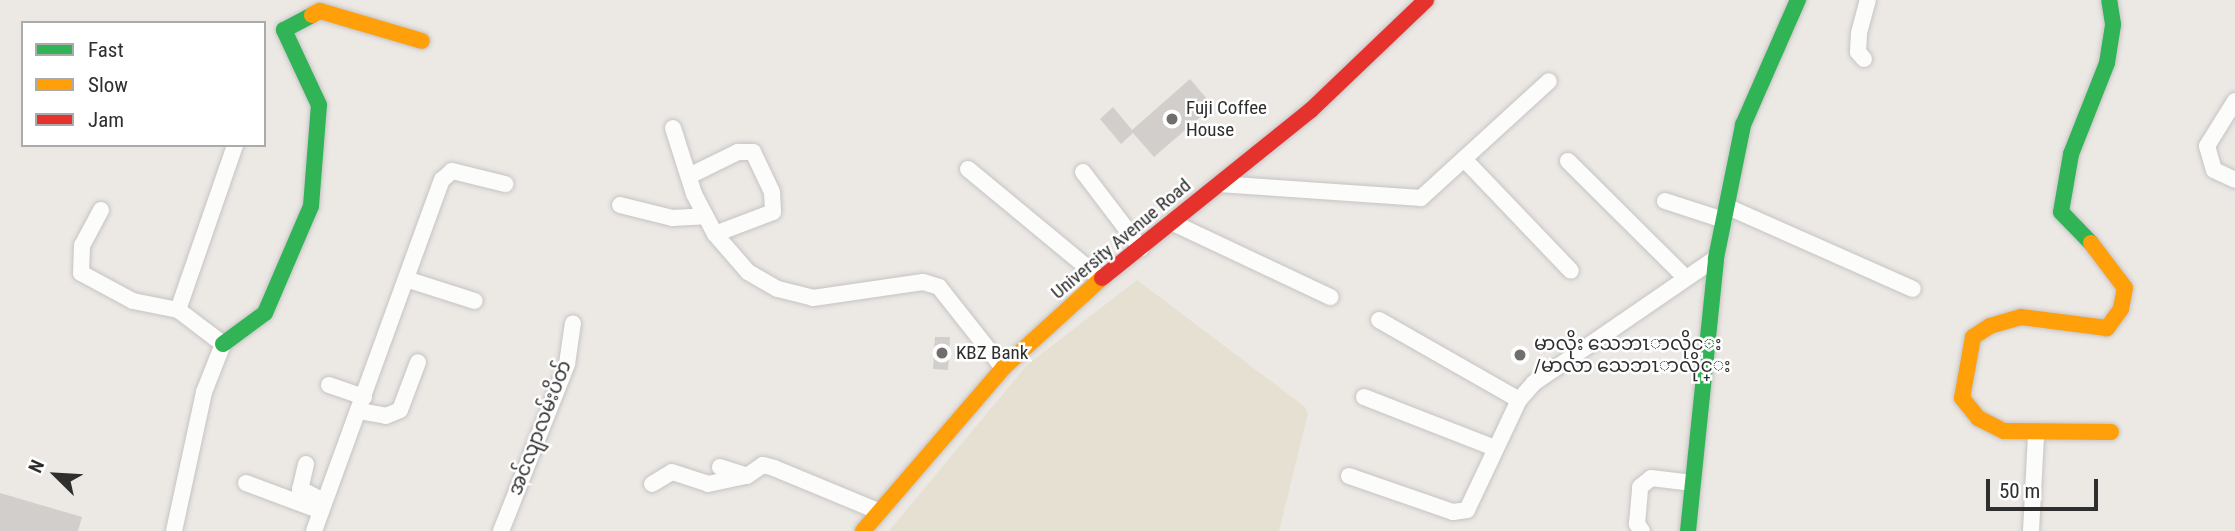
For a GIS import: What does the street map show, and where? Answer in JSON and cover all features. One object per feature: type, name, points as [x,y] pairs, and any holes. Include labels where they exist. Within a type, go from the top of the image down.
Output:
[{"type":"street","name":"University Avenue Road","points":[[863,531],[878,510],[1003,368],[1101,279],[1311,110],[1426,0]]},
{"type":"street","points":[[1688,531],[1716,258],[1744,125],[1798,0]]},
{"type":"street","points":[[1864,59],[1858,52],[1859,33],[1868,0]]},
{"type":"street","points":[[2109,0],[2113,24],[2107,63],[2071,154],[2061,212],[2118,272],[2125,288],[2121,309],[2107,327],[2021,317],[1990,326],[1973,337],[1962,398],[1978,418],[2004,431],[2111,432]]},
{"type":"street","points":[[174,531],[204,391],[223,344],[265,313],[311,206],[319,105],[284,30],[320,11],[422,41]]},
{"type":"street","points":[[1220,184],[1401,201],[1421,198],[1549,81]]},
{"type":"street","points":[[2235,101],[2207,146],[2214,170],[2235,180]]},
{"type":"street","points":[[673,128],[688,176],[705,216],[715,234],[748,272],[778,289],[813,298],[923,282],[939,287],[1003,368]]},
{"type":"street","points":[[178,310],[234,147]]},
{"type":"street","points":[[688,176],[738,152],[753,152],[772,192],[773,212],[715,234]]},
{"type":"street","points":[[1465,160],[1571,271]]},
{"type":"street","points":[[1568,161],[1686,278]]},
{"type":"street","points":[[968,169],[1101,279]]},
{"type":"street","points":[[314,531],[442,180],[452,171],[505,184]]},
{"type":"street","points":[[1083,172],[1141,248]]},
{"type":"street","points":[[1665,201],[1726,214],[1913,289]]},
{"type":"street","points":[[620,205],[672,218],[705,216]]},
{"type":"street","points":[[101,210],[82,245],[81,273],[133,301],[178,310],[223,344]]},
{"type":"street","points":[[1173,223],[1330,297]]},
{"type":"street","points":[[1349,476],[1461,513],[1519,400],[1561,360],[1716,258]]},
{"type":"street","points":[[406,279],[475,300]]},
{"type":"street","points":[[1379,320],[1519,400]]},
{"type":"street","name":"အင်လျာလမ်းပိတ်","points":[[501,531],[567,364],[573,323]]},
{"type":"street","points":[[329,385],[386,416],[400,410],[418,362]]},
{"type":"street","points":[[1364,397],[1495,448]]},
{"type":"street","points":[[2031,531],[2036,433]]},
{"type":"street","points":[[306,464],[300,489],[323,506]]},
{"type":"street","points":[[652,484],[673,472],[708,484],[747,476],[763,466],[878,510]]},
{"type":"street","points":[[720,467],[747,476]]},
{"type":"street","points":[[1642,531],[1637,524],[1640,487],[1651,478],[1693,484]]},
{"type":"street","points":[[246,483],[323,506]]},
{"type":"shaded area","points":[[1137,280],[1305,407],[1308,414],[1279,531],[889,531],[1027,365]]},
{"type":"building","name":"Fuji Coffee House","points":[[1190,79],[1213,106],[1154,157],[1133,133],[1121,144],[1100,119],[1113,107],[1132,130]]},
{"type":"building","name":"KBZ Bank","points":[[935,337],[950,337],[948,370],[933,369]]},
{"type":"building","points":[[0,493],[82,517],[78,531],[0,531]]},
{"type":"traffic: fast","points":[[1688,531],[1716,258],[1743,125],[1798,0]]},
{"type":"traffic: fast","points":[[2091,243],[2061,212],[2071,154],[2107,63],[2113,24],[2109,0]]},
{"type":"traffic: fast","points":[[223,344],[265,313],[311,206],[319,105],[284,30],[312,15]]},
{"type":"traffic: slow","points":[[312,15],[320,11],[422,41]]},
{"type":"traffic: slow","points":[[2091,243],[2125,288],[2121,309],[2107,328],[2021,317],[1990,326],[1973,337],[1962,398],[1978,418],[2004,431],[2111,432]]},
{"type":"traffic: slow","points":[[863,531],[1003,368],[1102,278]]},
{"type":"traffic: jam","points":[[1102,278],[1311,110],[1426,0]]},
{"type":"place","name":"Fuji Coffee House","points":[[1172,119]]},
{"type":"place","name":"KBZ Bank","points":[[942,353]]},
{"type":"place","name":"မာလိုး သေဘၤာလိုင္း /မာလာ သေဘၤာလိုင္း","points":[[1520,355]]}]
